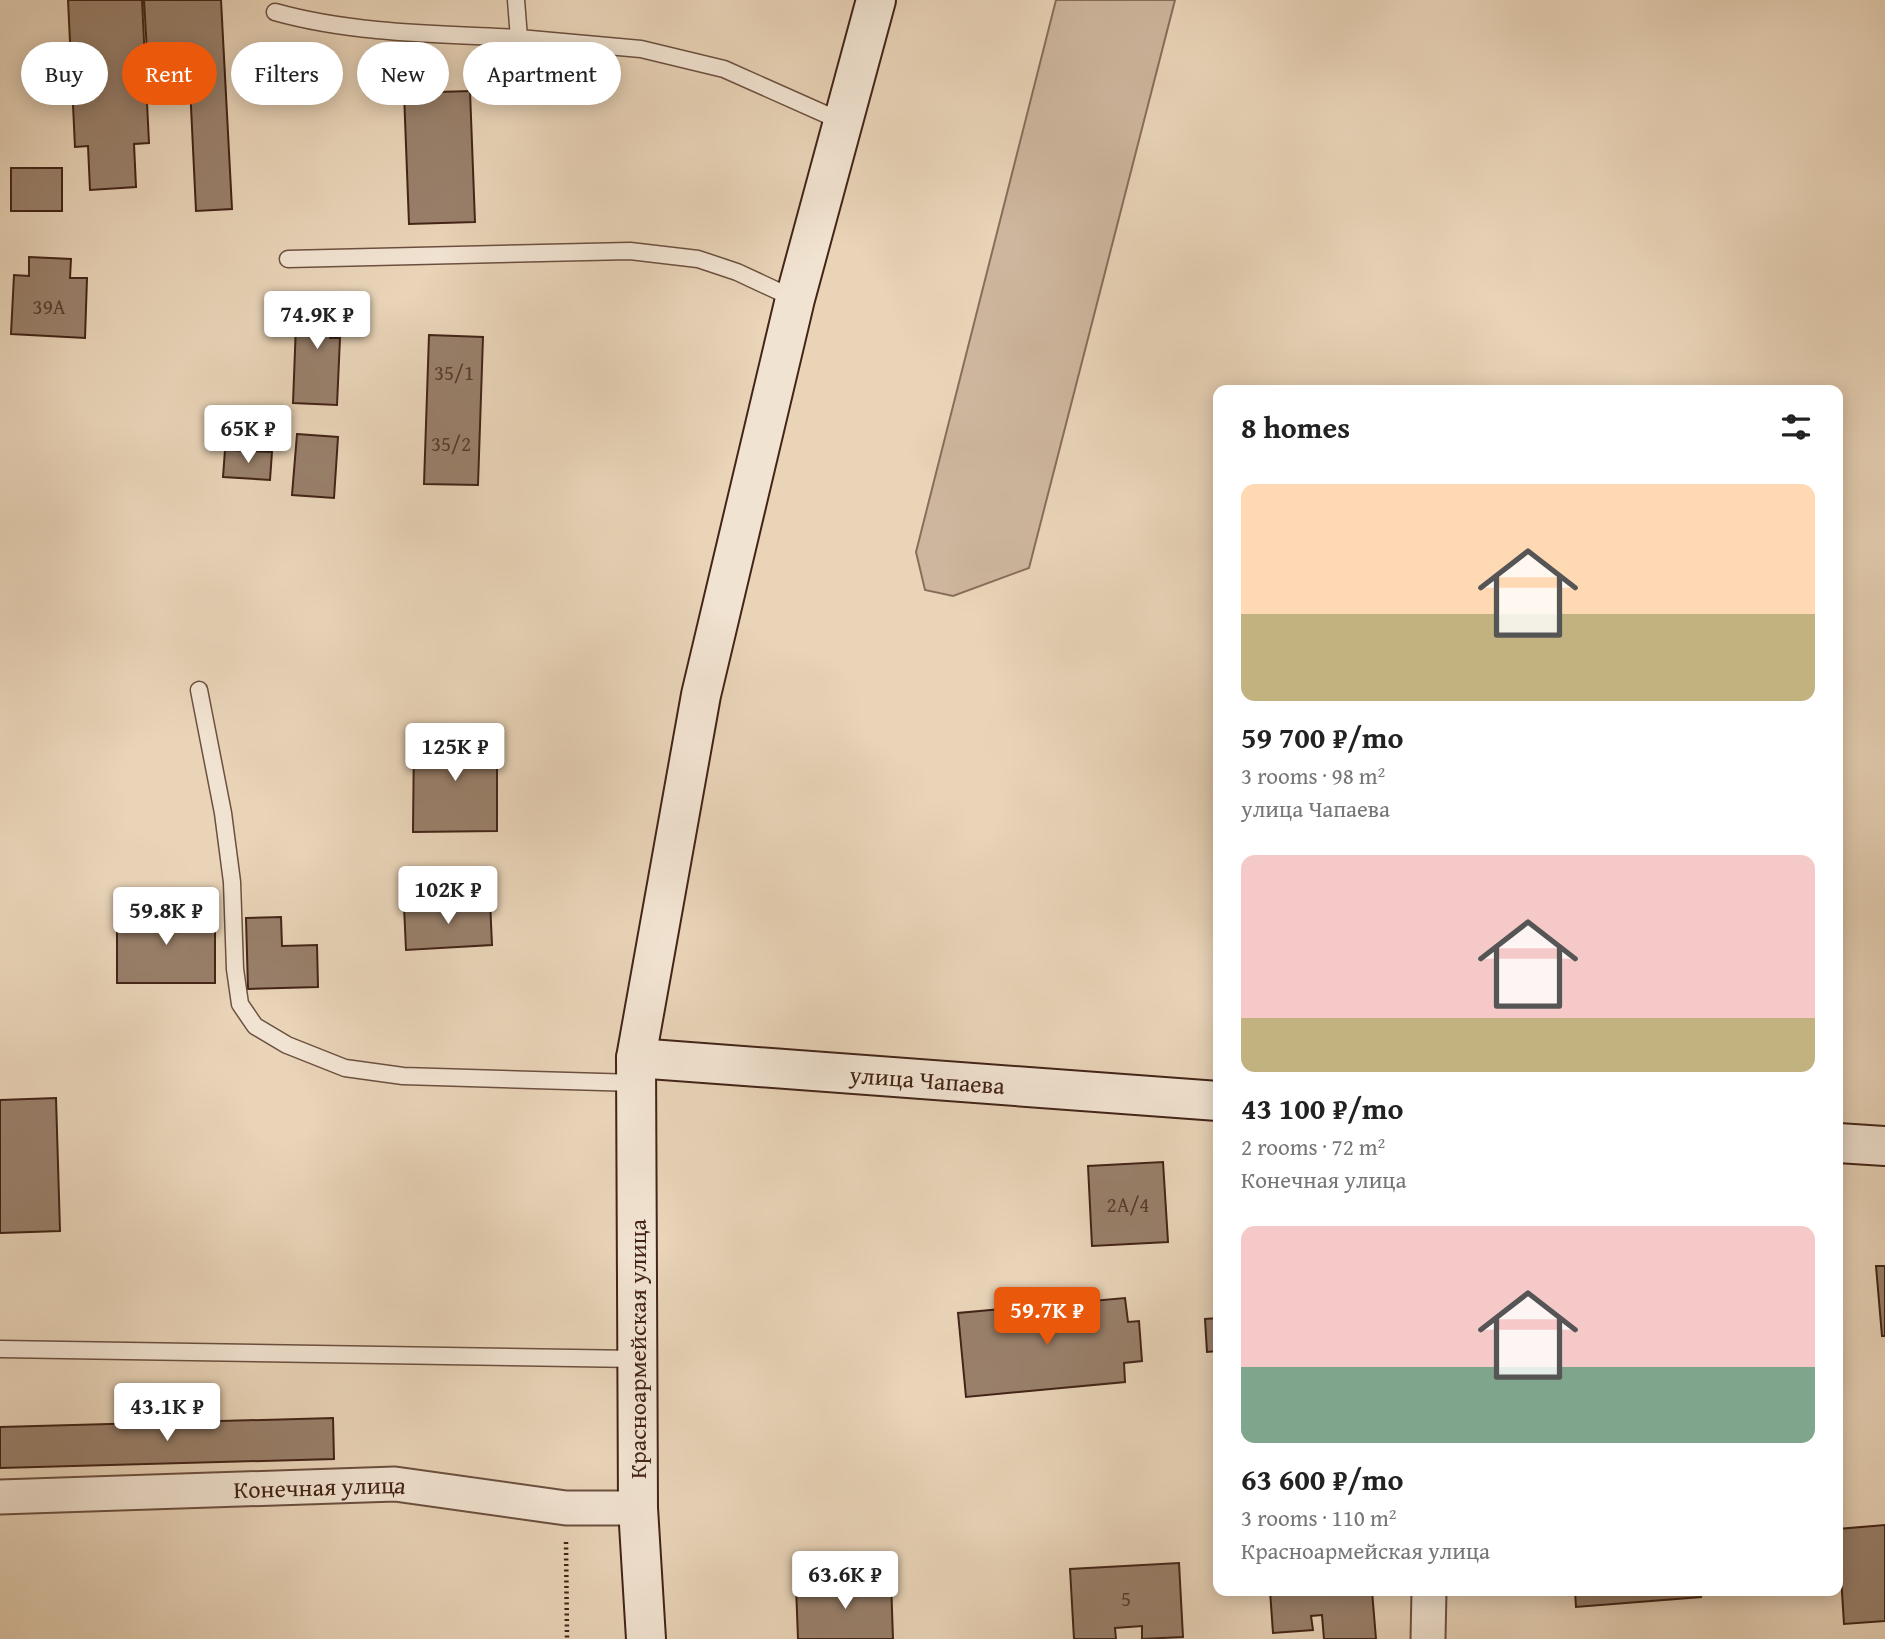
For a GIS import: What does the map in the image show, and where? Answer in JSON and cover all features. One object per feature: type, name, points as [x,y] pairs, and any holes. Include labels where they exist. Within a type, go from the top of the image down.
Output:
[{"type":"main road","name":"Красноармейская улица","points":[[646,1639],[638,1507],[636,1071],[701,695],[795,299],[876,0]]},
{"type":"main road","name":"улица Чапаева","points":[[636,1071],[1213,1101]]},
{"type":"main road","points":[[1843,1143],[1885,1146]]},
{"type":"street","name":"Конечная улица","points":[[0,1496],[395,1485],[566,1508],[638,1507]]},
{"type":"street","points":[[1428,1639],[1429,1596]]},
{"type":"lane","points":[[516,0],[519,38]]},
{"type":"lane","points":[[275,12],[311,22],[380,30],[519,38],[640,49],[724,69],[843,122]]},
{"type":"lane","points":[[288,259],[630,251],[698,259],[737,272],[795,299]]},
{"type":"lane","points":[[199,690],[223,813],[240,1004],[255,1026],[287,1045],[345,1068],[403,1076],[636,1071]]},
{"type":"lane","points":[[0,1349],[637,1359]]},
{"type":"path","points":[[566,1508],[567,1639]]},
{"type":"shaded area","points":[[1056,0],[1175,0],[1029,568],[953,596],[925,590],[916,552]]},
{"type":"building","points":[[68,0],[142,0],[144,42],[122,42],[122,105],[147,105],[149,143],[134,144],[136,187],[90,190],[88,146],[75,147],[73,105],[108,105],[108,42],[70,42]]},
{"type":"building","points":[[144,0],[221,0],[232,209],[196,211],[191,105],[217,105],[217,42],[146,42]]},
{"type":"building","points":[[463,91],[463,105],[471,105],[475,222],[409,224],[404,105],[449,105],[449,92]]},
{"type":"building","points":[[11,168],[62,168],[62,211],[11,211]]},
{"type":"building","points":[[29,257],[71,259],[70,278],[87,278],[85,338],[11,334],[14,275],[29,276]]},
{"type":"building","points":[[297,298],[349,300],[348,318],[330,317],[330,338],[340,338],[337,405],[293,403]]},
{"type":"building","points":[[429,335],[483,337],[478,485],[424,484]]},
{"type":"building","points":[[297,434],[338,437],[334,498],[292,495]]},
{"type":"building","points":[[225,450],[272,452],[270,480],[223,477]]},
{"type":"building","points":[[414,734],[497,734],[497,831],[413,832]]},
{"type":"building","points":[[490,901],[492,945],[406,950],[404,906]]},
{"type":"building","points":[[117,911],[215,911],[215,983],[117,983]]},
{"type":"building","points":[[281,917],[282,946],[317,945],[318,987],[248,989],[246,918]]},
{"type":"building","points":[[56,1098],[60,1231],[0,1233],[0,1100]]},
{"type":"building","points":[[1163,1162],[1168,1242],[1092,1246],[1088,1166]]},
{"type":"building","points":[[1876,1266],[1885,1266],[1885,1336],[1882,1336]]},
{"type":"building","points":[[1125,1298],[1128,1322],[1139,1321],[1142,1361],[1124,1363],[1125,1382],[966,1397],[958,1313]]},
{"type":"building","points":[[1213,1318],[1213,1351],[1207,1352],[1205,1319]]},
{"type":"building","points":[[333,1418],[334,1459],[0,1468],[0,1427]]},
{"type":"building","points":[[1885,1525],[1885,1621],[1844,1624],[1843,1529]]},
{"type":"building","points":[[1179,1563],[1183,1637],[1142,1639],[1142,1626],[1115,1628],[1116,1639],[1074,1639],[1070,1569]]},
{"type":"building","points":[[891,1581],[893,1639],[798,1639],[796,1586]]},
{"type":"building","points":[[1270,1596],[1372,1596],[1376,1639],[1324,1639],[1322,1615],[1311,1616],[1313,1630],[1273,1633]]},
{"type":"building","points":[[1575,1596],[1701,1597],[1576,1607]]}]
